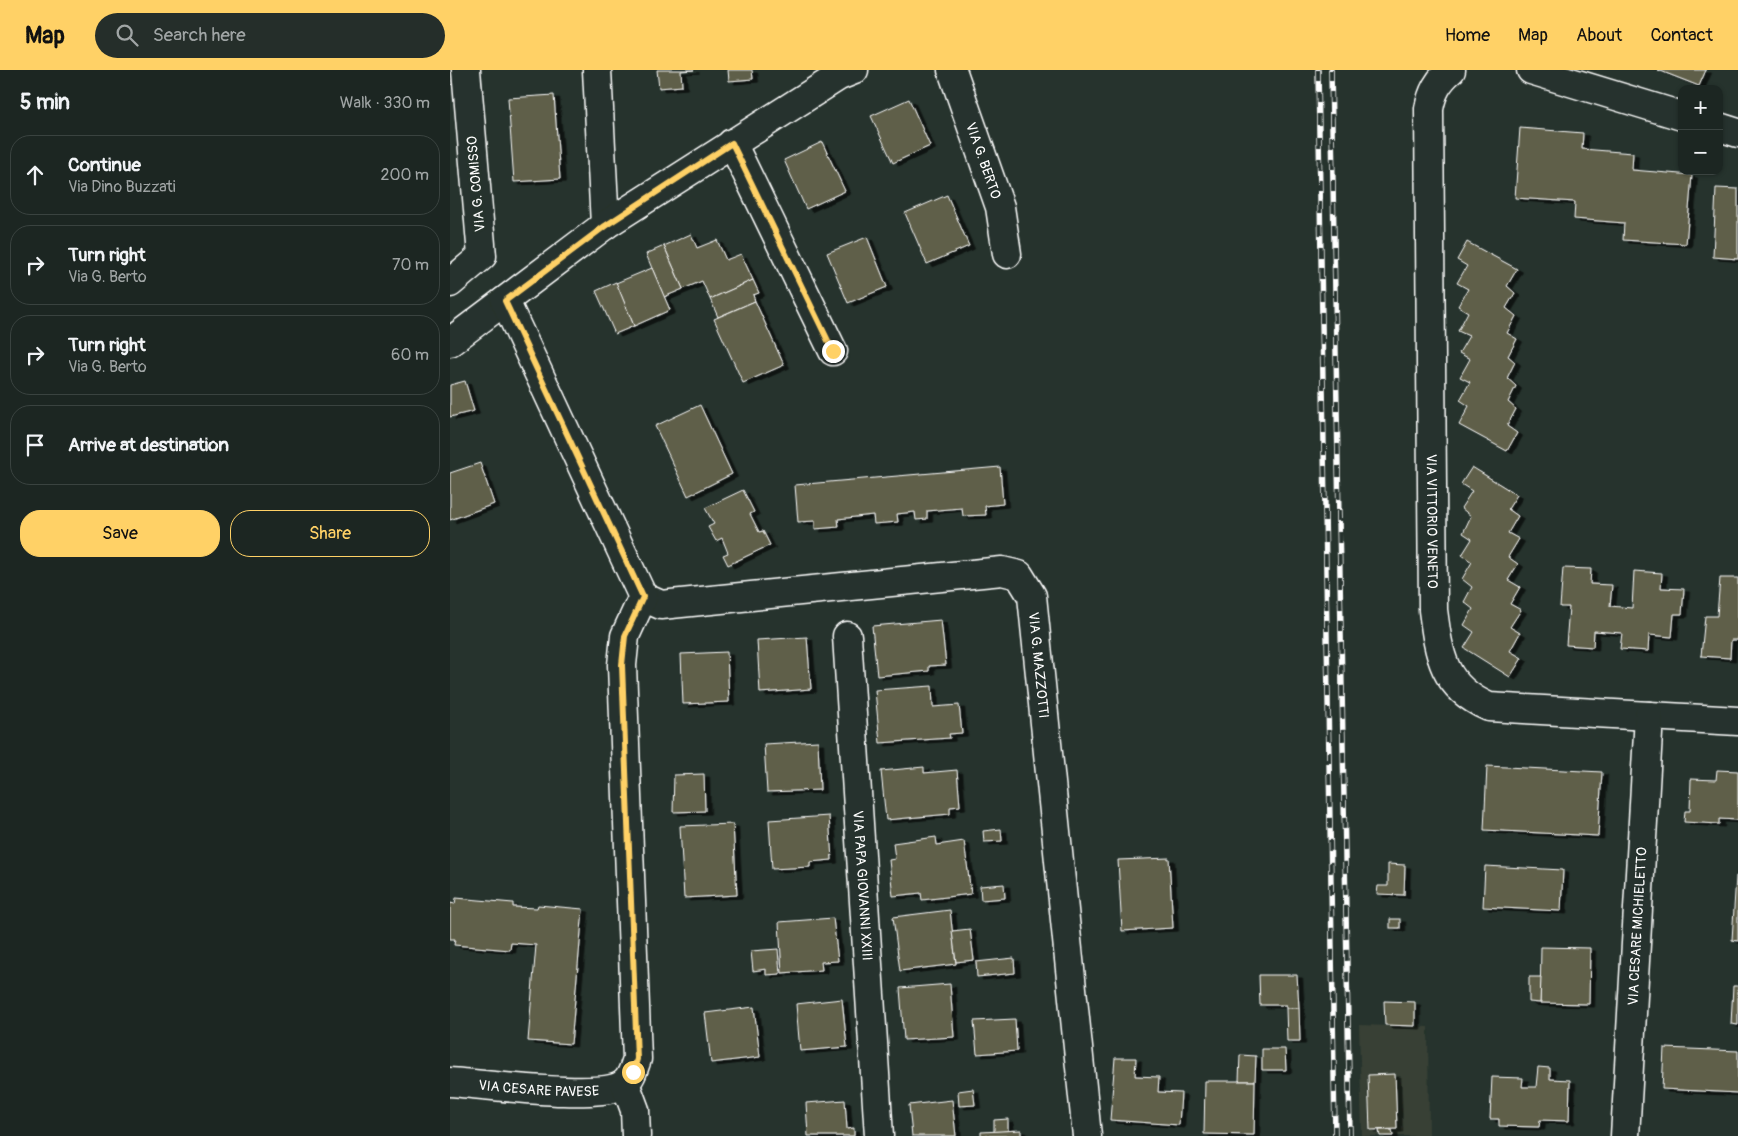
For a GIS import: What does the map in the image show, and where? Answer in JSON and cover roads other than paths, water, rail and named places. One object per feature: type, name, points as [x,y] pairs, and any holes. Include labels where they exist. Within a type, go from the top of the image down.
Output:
[{"type":"street","name":"VIA G. COMISSO","points":[[450,283],[482,256],[466,70]]},
{"type":"street","points":[[597,70],[605,226]]},
{"type":"street","name":"VIA G. BERTO","points":[[952,70],[1000,207],[1007,254]]},
{"type":"street","name":"VIA VITTORIO VENETO","points":[[1451,70],[1441,78],[1432,94],[1429,108],[1433,610],[1438,649],[1455,686],[1469,698],[1489,707],[1738,721]]},
{"type":"street","points":[[1531,70],[1678,115]]},
{"type":"street","points":[[450,342],[605,226],[843,72]]},
{"type":"street","points":[[1723,128],[1738,133]]},
{"type":"street","points":[[732,143],[833,351]]},
{"type":"street","points":[[505,301],[643,597],[625,636],[622,665],[637,1059],[633,1072],[625,1083],[634,1110],[636,1136]]},
{"type":"street","name":"VIA G. MAZZOTTI","points":[[643,597],[661,605],[1002,571],[1019,575],[1032,596],[1087,1136]]},
{"type":"street","name":"VIA PAPA GIOVANNI XXIII","points":[[847,636],[879,1136]]},
{"type":"street","name":"VIA CESARE MICHIELETTO","points":[[1625,1136],[1649,716]]},
{"type":"street","name":"VIA CESARE PAVESE","points":[[450,1082],[586,1092],[610,1090],[625,1083]]},
{"type":"railway","points":[[1318,70],[1335,1136]]},
{"type":"railway","points":[[1331,70],[1350,1136]]}]
